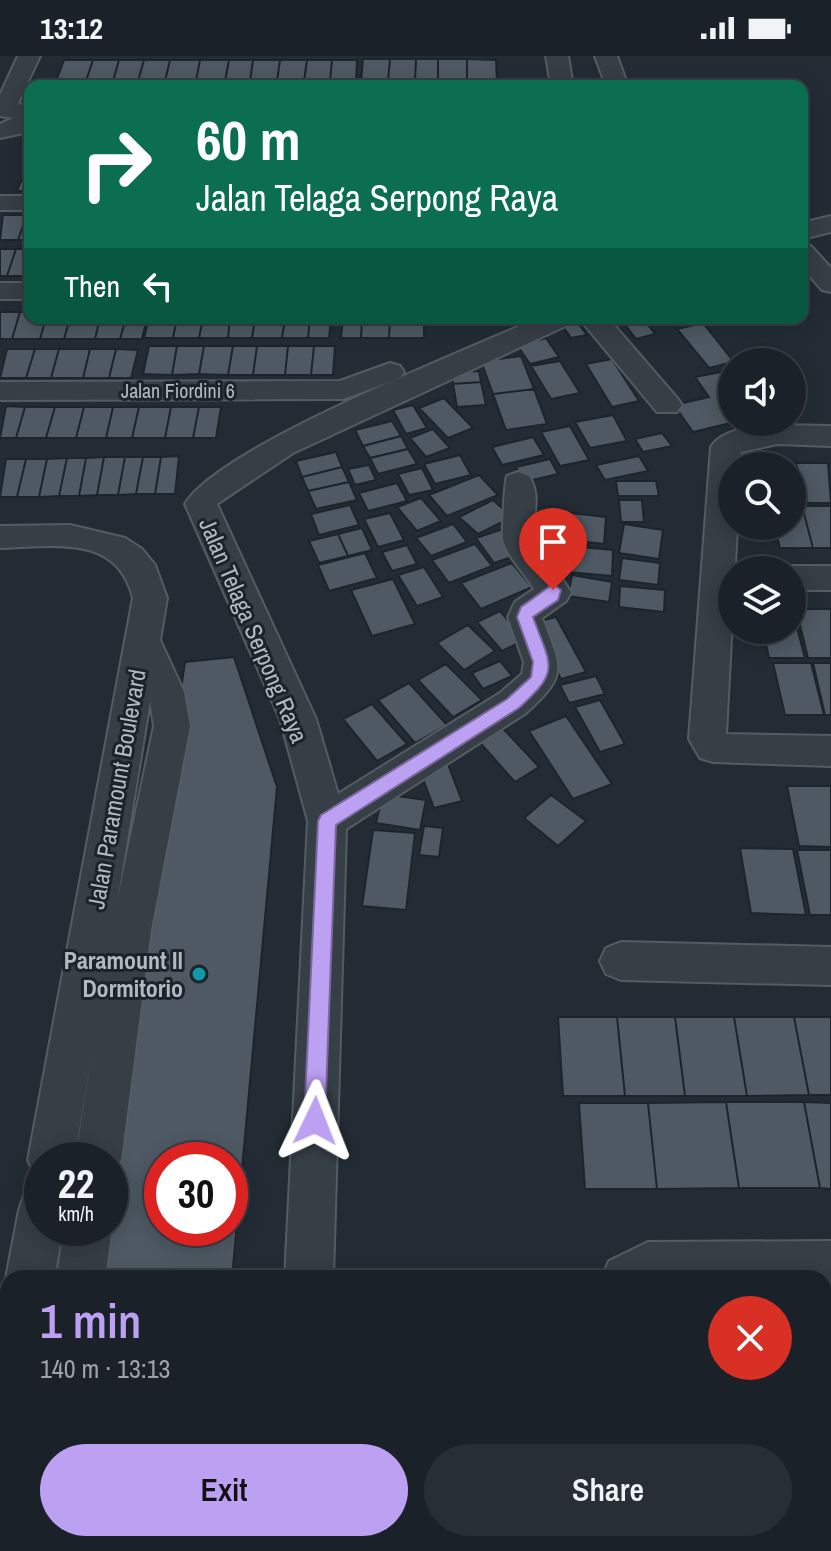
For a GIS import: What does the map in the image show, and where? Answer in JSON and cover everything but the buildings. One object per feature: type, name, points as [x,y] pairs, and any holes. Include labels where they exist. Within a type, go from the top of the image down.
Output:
[{"type":"street","points":[[13,118],[29,56]]},
{"type":"street","points":[[557,56],[561,80]]},
{"type":"street","points":[[606,56],[615,80]]},
{"type":"street","points":[[0,203],[24,203]]},
{"type":"street","points":[[808,230],[831,224]]},
{"type":"street","points":[[808,258],[831,284]]},
{"type":"street","points":[[0,291],[24,291]]},
{"type":"street","name":"Jalan Fiordini 6","points":[[0,391],[355,388],[487,324]]},
{"type":"street","name":"Jalan Telaga Serpong Raya","points":[[327,821],[298,719],[201,504],[206,496],[282,446],[547,324]]},
{"type":"street","points":[[598,324],[667,405]]},
{"type":"street","points":[[724,556],[726,447],[742,438],[763,434],[831,436]]},
{"type":"street","points":[[309,1270],[327,821],[513,703],[539,680],[541,662],[525,617],[527,611],[554,592],[519,539],[518,520],[522,510],[518,483]]},
{"type":"street","name":"Jalan Paramount Boulevard","points":[[0,537],[93,538],[129,554],[143,568],[150,598],[54,1142]]},
{"type":"street","points":[[806,578],[831,578]]},
{"type":"street","points":[[718,634],[707,739],[713,747],[831,751]]},
{"type":"street","points":[[101,1142],[131,930],[172,726],[166,692],[142,639]]},
{"type":"street","points":[[621,961],[831,966]]},
{"type":"street","points":[[31,1270],[36,1246]]},
{"type":"street","points":[[82,1270],[85,1246]]},
{"type":"street","points":[[641,1270],[648,1266],[831,1265]]},
{"type":"place","name":"Paramount Il Dormitorio","points":[[199,974]]},
{"type":"route","points":[[315,1121],[327,821],[513,703],[539,680],[543,671],[525,617],[527,611],[552,596],[553,590]]}]
